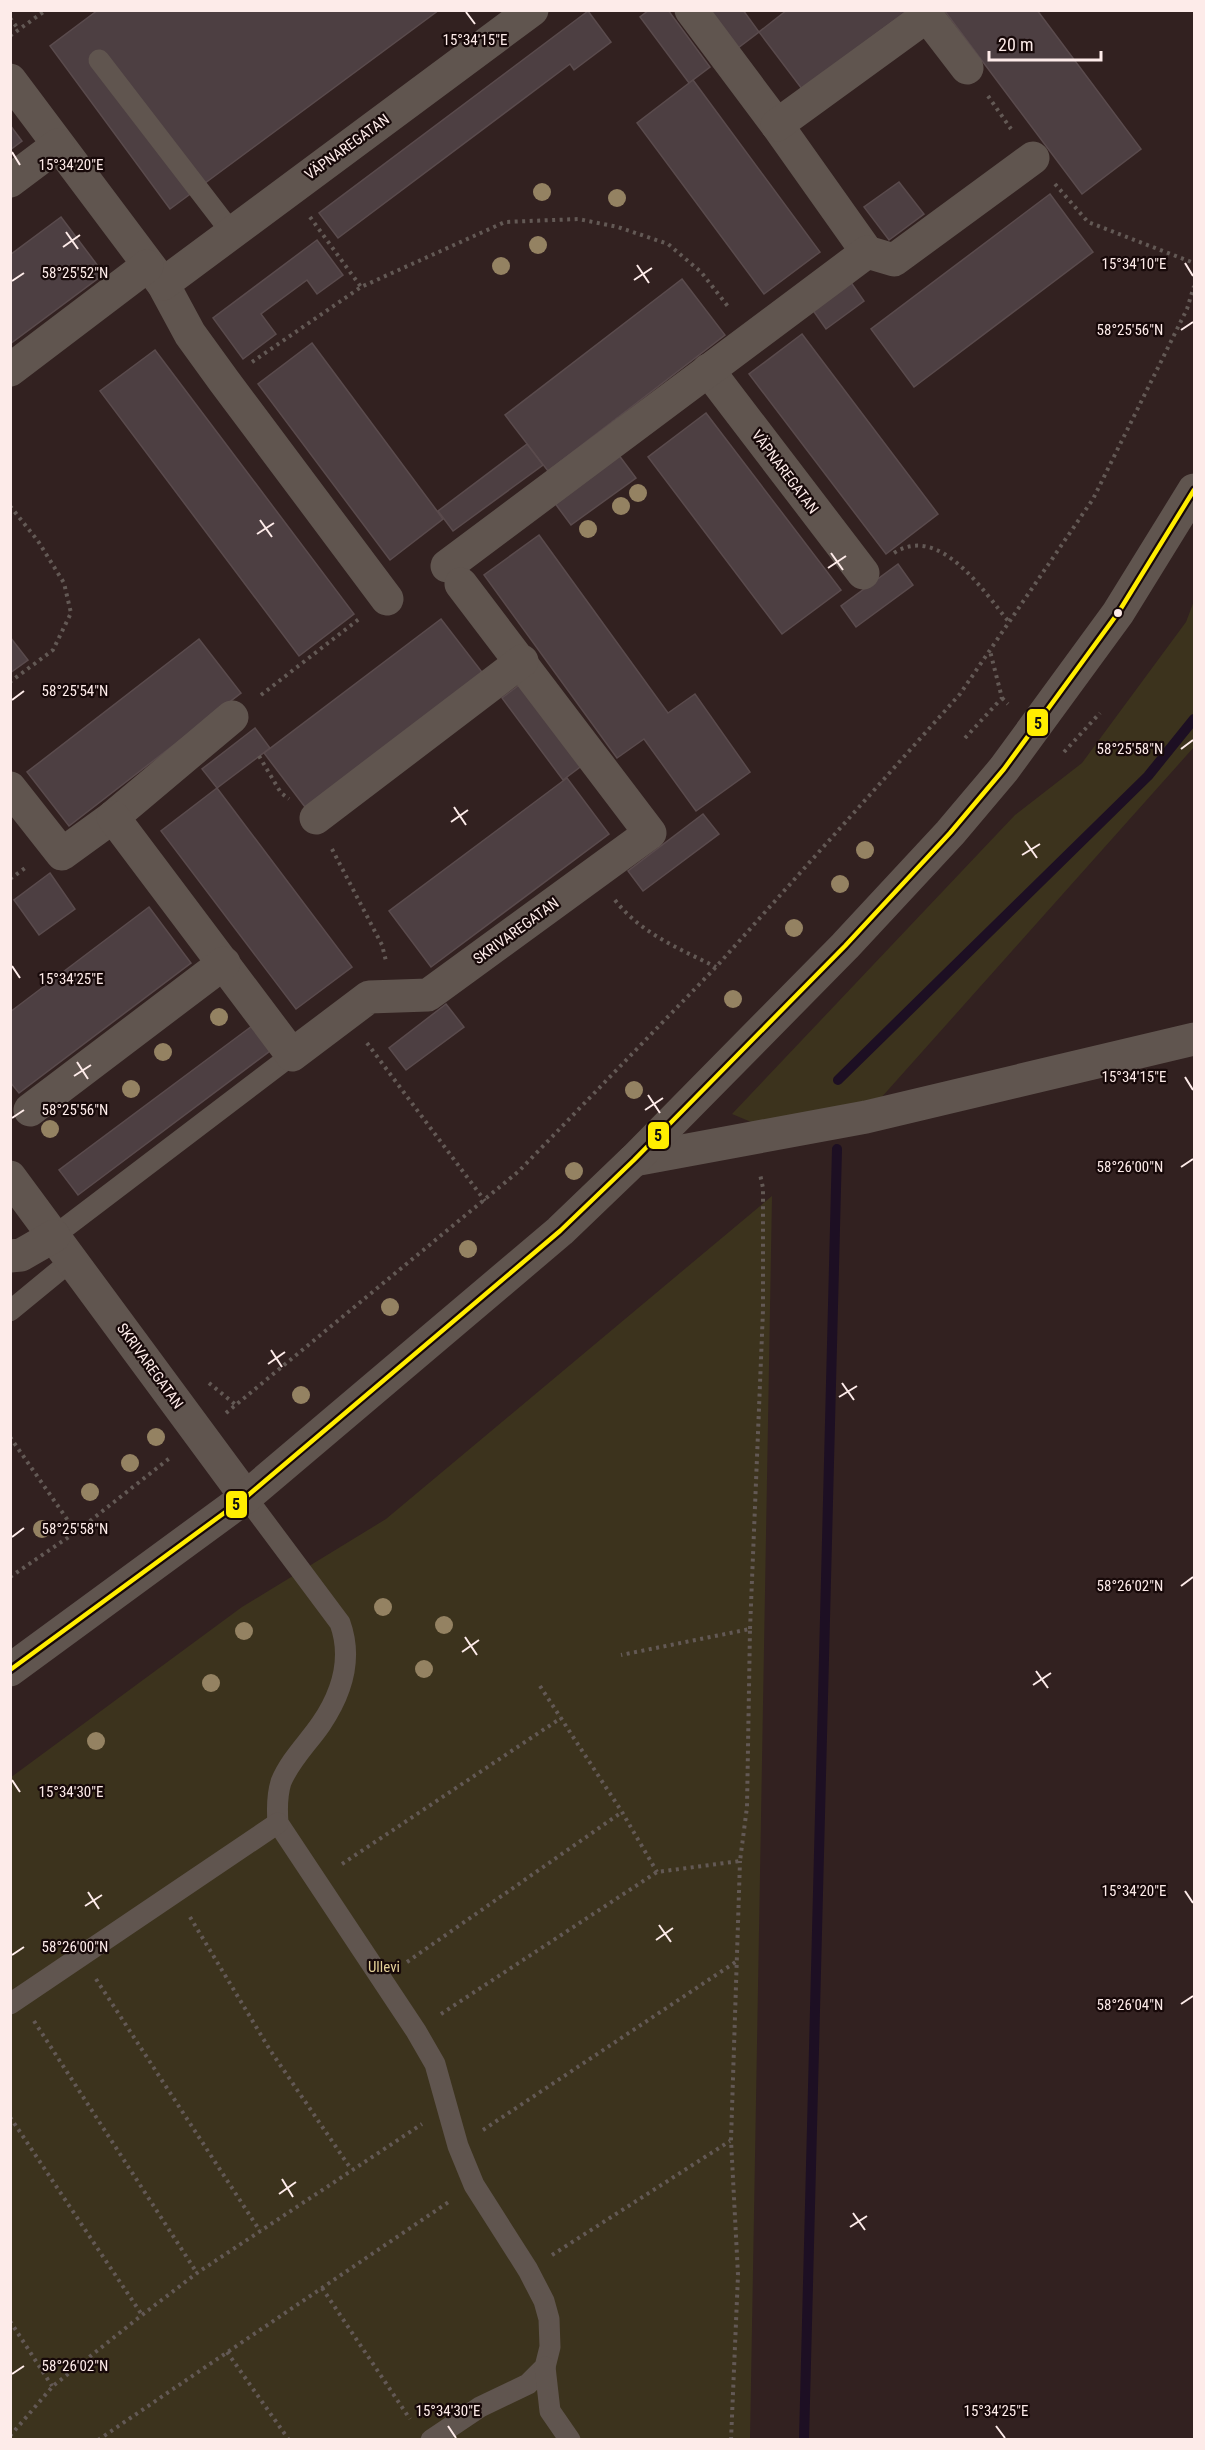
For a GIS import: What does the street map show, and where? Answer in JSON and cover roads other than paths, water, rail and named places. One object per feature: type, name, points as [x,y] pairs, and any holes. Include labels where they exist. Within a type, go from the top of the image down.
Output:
[{"type":"street","name":"VÄPNAREGATAN","points":[[10,370],[155,275],[232,233],[532,10]]},
{"type":"street","points":[[691,10],[777,125],[867,252],[894,260],[1033,158]]},
{"type":"street","points":[[777,125],[927,15],[967,68]]},
{"type":"street","points":[[10,80],[155,275],[190,334],[224,381],[387,599]]},
{"type":"street","points":[[10,181],[58,145]]},
{"type":"street","points":[[708,370],[867,252]]},
{"type":"street","name":"VÄPNAREGATAN","points":[[708,370],[863,573]]},
{"type":"street","name":"SKRIVAREGATAN","points":[[292,1055],[369,997],[428,995],[650,833],[522,661],[454,575],[708,370]]},
{"type":"street","points":[[10,1670],[246,1497],[560,1231],[634,1160],[845,946],[950,832],[1004,769],[1118,613],[1194,490]]},
{"type":"street","points":[[315,818],[522,661]]},
{"type":"street","points":[[10,788],[62,854],[113,817],[232,717]]},
{"type":"street","points":[[113,817],[292,1055]]},
{"type":"street","points":[[30,1110],[224,963]]},
{"type":"street","points":[[634,1160],[866,1117],[1194,1039]]},
{"type":"street","name":"SKRIVAREGATAN","points":[[10,1177],[246,1497]]},
{"type":"street","points":[[10,1256],[63,1248]]},
{"type":"lane","points":[[99,60],[232,233]]},
{"type":"lane","points":[[10,1311],[63,1248],[292,1055]]},
{"type":"lane","points":[[246,1497],[340,1623],[346,1641],[344,1676],[335,1696],[321,1723],[298,1752],[281,1782],[277,1808],[278,1823],[416,2031],[435,2064],[458,2146],[474,2185],[528,2270],[544,2301],[549,2319],[550,2347],[545,2367],[549,2411],[570,2439]]},
{"type":"lane","points":[[15,2001],[278,1823]]},
{"type":"lane","points":[[431,2439],[480,2407],[528,2384],[545,2367]]},
{"type":"waterway","points":[[838,1080],[1148,776],[1194,719]]},
{"type":"waterway","points":[[804,2440],[837,1149]]},
{"type":"park label","name":"Ullevi","points":[[384,1967]]}]
